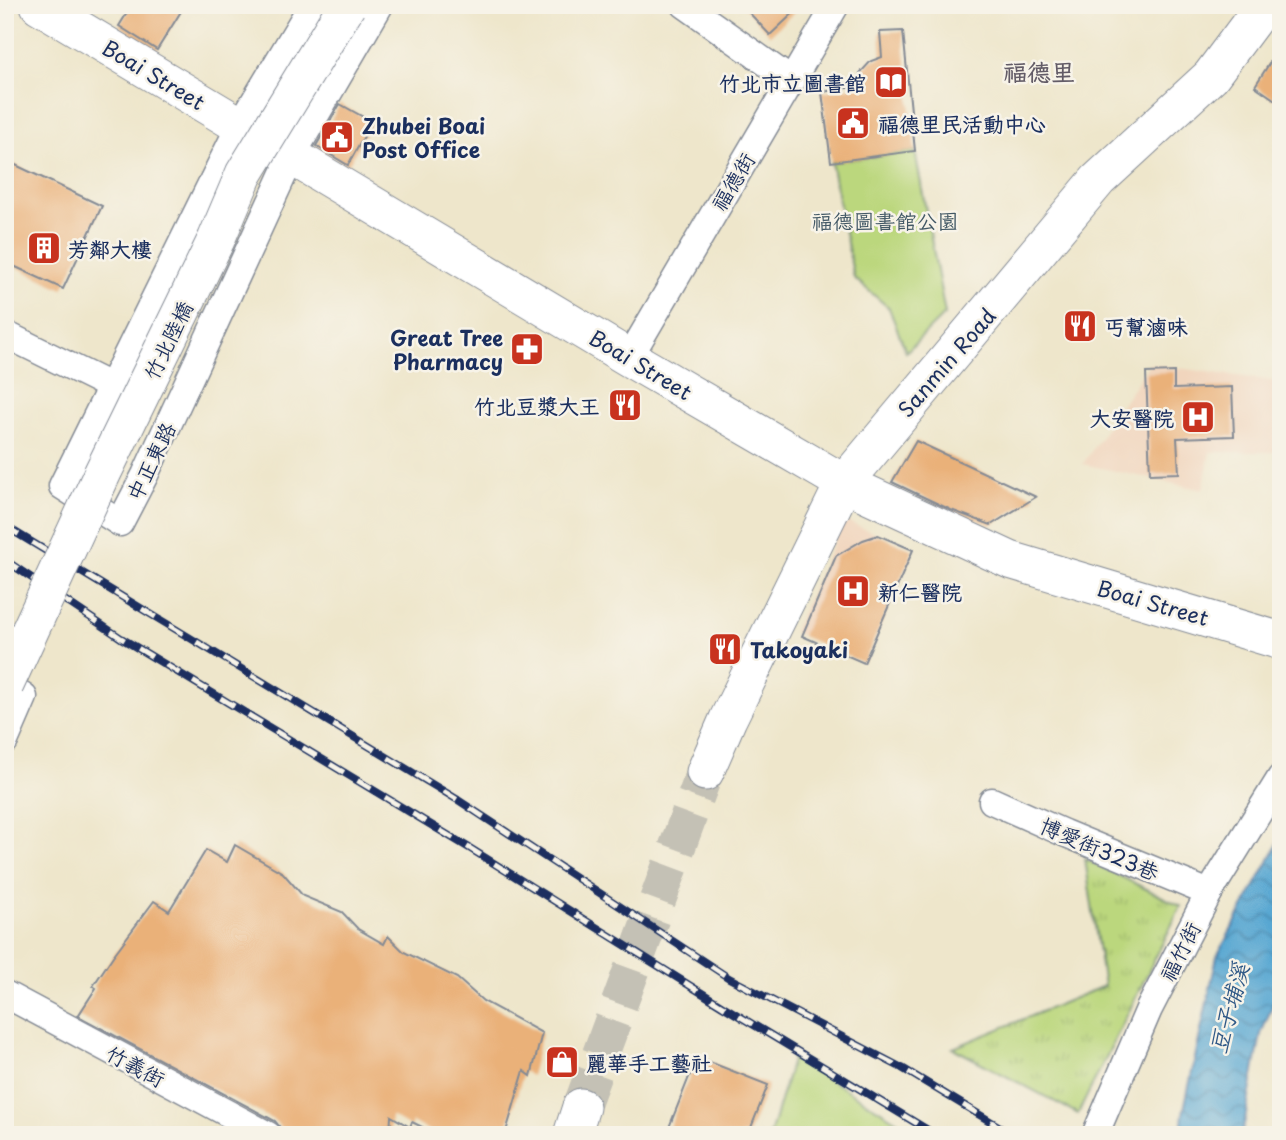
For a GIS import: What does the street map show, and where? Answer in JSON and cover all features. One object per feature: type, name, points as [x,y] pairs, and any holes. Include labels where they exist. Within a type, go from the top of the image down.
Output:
[{"type":"street","name":"Boai Street","points":[[39,5],[629,358],[844,483],[1010,560],[1281,641]]},
{"type":"street","name":"中正東路","points":[[312,5],[240,125],[62,486],[120,523],[145,475],[292,156],[380,5]]},
{"type":"street","name":"竹北陸橋","points":[[5,685],[103,472],[216,240],[244,174],[347,5]]},
{"type":"street","points":[[685,5],[792,81]]},
{"type":"street","name":"福德街","points":[[629,358],[836,5]]},
{"type":"street","name":"Sanmin Road","points":[[705,772],[728,719],[844,483],[1098,180],[1211,76],[1264,5]]},
{"type":"street","points":[[5,334],[110,386]]},
{"type":"street","points":[[5,685],[24,697],[5,741]]},
{"type":"street","name":"福竹街","points":[[1095,1135],[1149,1009],[1209,893],[1281,777]]},
{"type":"street","name":"博愛街323巷","points":[[992,801],[1209,893]]},
{"type":"street","name":"竹義街","points":[[5,994],[268,1135]]},
{"type":"shaded area","name":"大安醫院","points":[[1149,364],[1281,382],[1281,452],[1210,452],[1203,490],[1083,464]]},
{"type":"shaded area","name":"新仁醫院","points":[[844,520],[913,550],[864,663],[793,632]]},
{"type":"green space","name":"福德圖書館公園","points":[[915,151],[945,314],[906,352],[889,308],[854,278],[831,162]]},
{"type":"green space","points":[[1085,859],[1181,906],[1078,1114],[953,1048],[1104,986]]},
{"type":"green space","points":[[793,1057],[920,1135],[770,1135]]},
{"type":"water","name":"豆子埔溪","points":[[1281,838],[1281,984],[1261,1034],[1242,1135],[1181,1135],[1183,1114],[1217,956]]},
{"type":"building","points":[[132,5],[185,5],[157,50],[119,26]]},
{"type":"building","points":[[742,5],[802,5],[770,35]]},
{"type":"building","points":[[903,31],[915,151],[831,162],[822,92],[861,86],[860,73],[871,61],[882,57],[880,32]]},
{"type":"building","points":[[1281,45],[1281,104],[1255,86]]},
{"type":"building","name":"Zhubei Boai Post Office","points":[[340,104],[372,122],[348,165],[316,146]]},
{"type":"building","name":"芳鄰大樓","points":[[5,160],[102,206],[63,289],[5,262]]},
{"type":"building","name":"大安醫院","points":[[1174,372],[1174,389],[1232,387],[1234,436],[1177,438],[1179,473],[1150,474],[1146,373]]},
{"type":"building","points":[[916,441],[1036,497],[991,525],[951,510],[892,482]]},
{"type":"building","name":"新仁醫院","points":[[878,535],[913,550],[864,663],[802,636],[836,556],[863,540]]},
{"type":"building","points":[[235,845],[283,873],[303,896],[342,912],[358,929],[384,944],[388,936],[404,952],[457,978],[483,1001],[542,1033],[531,1076],[524,1071],[505,1135],[438,1135],[412,1122],[410,1127],[391,1116],[390,1135],[290,1135],[275,1121],[78,1016],[96,988],[93,986],[154,901],[169,911],[206,850],[227,862]]},
{"type":"building","points":[[697,1057],[768,1085],[748,1135],[666,1135]]},
{"type":"tunnel","points":[[581,1107],[705,772]]},
{"type":"railway","points":[[5,526],[458,800],[729,978],[902,1068],[1013,1135]]},
{"type":"railway","points":[[5,560],[121,638],[936,1135]]},
{"type":"place","name":"竹北市立圖書館","points":[[891,82]]},
{"type":"place","name":"福德里民活動中心","points":[[853,123]]},
{"type":"place","name":"Zhubei Boai Post Office","points":[[337,137]]},
{"type":"place","name":"芳鄰大樓","points":[[44,248]]},
{"type":"place","name":"丐幫滷味","points":[[1080,326]]},
{"type":"place","name":"Great Tree Pharmacy","points":[[527,349]]},
{"type":"place","name":"竹北豆漿大王","points":[[625,405]]},
{"type":"place","name":"大安醫院","points":[[1198,417]]},
{"type":"place","name":"新仁醫院","points":[[853,591]]},
{"type":"place","name":"Takoyaki","points":[[725,649]]},
{"type":"place","name":"麗華手工藝社","points":[[562,1062]]},
{"type":"district","name":"福德里","points":[[1039,71]]}]
